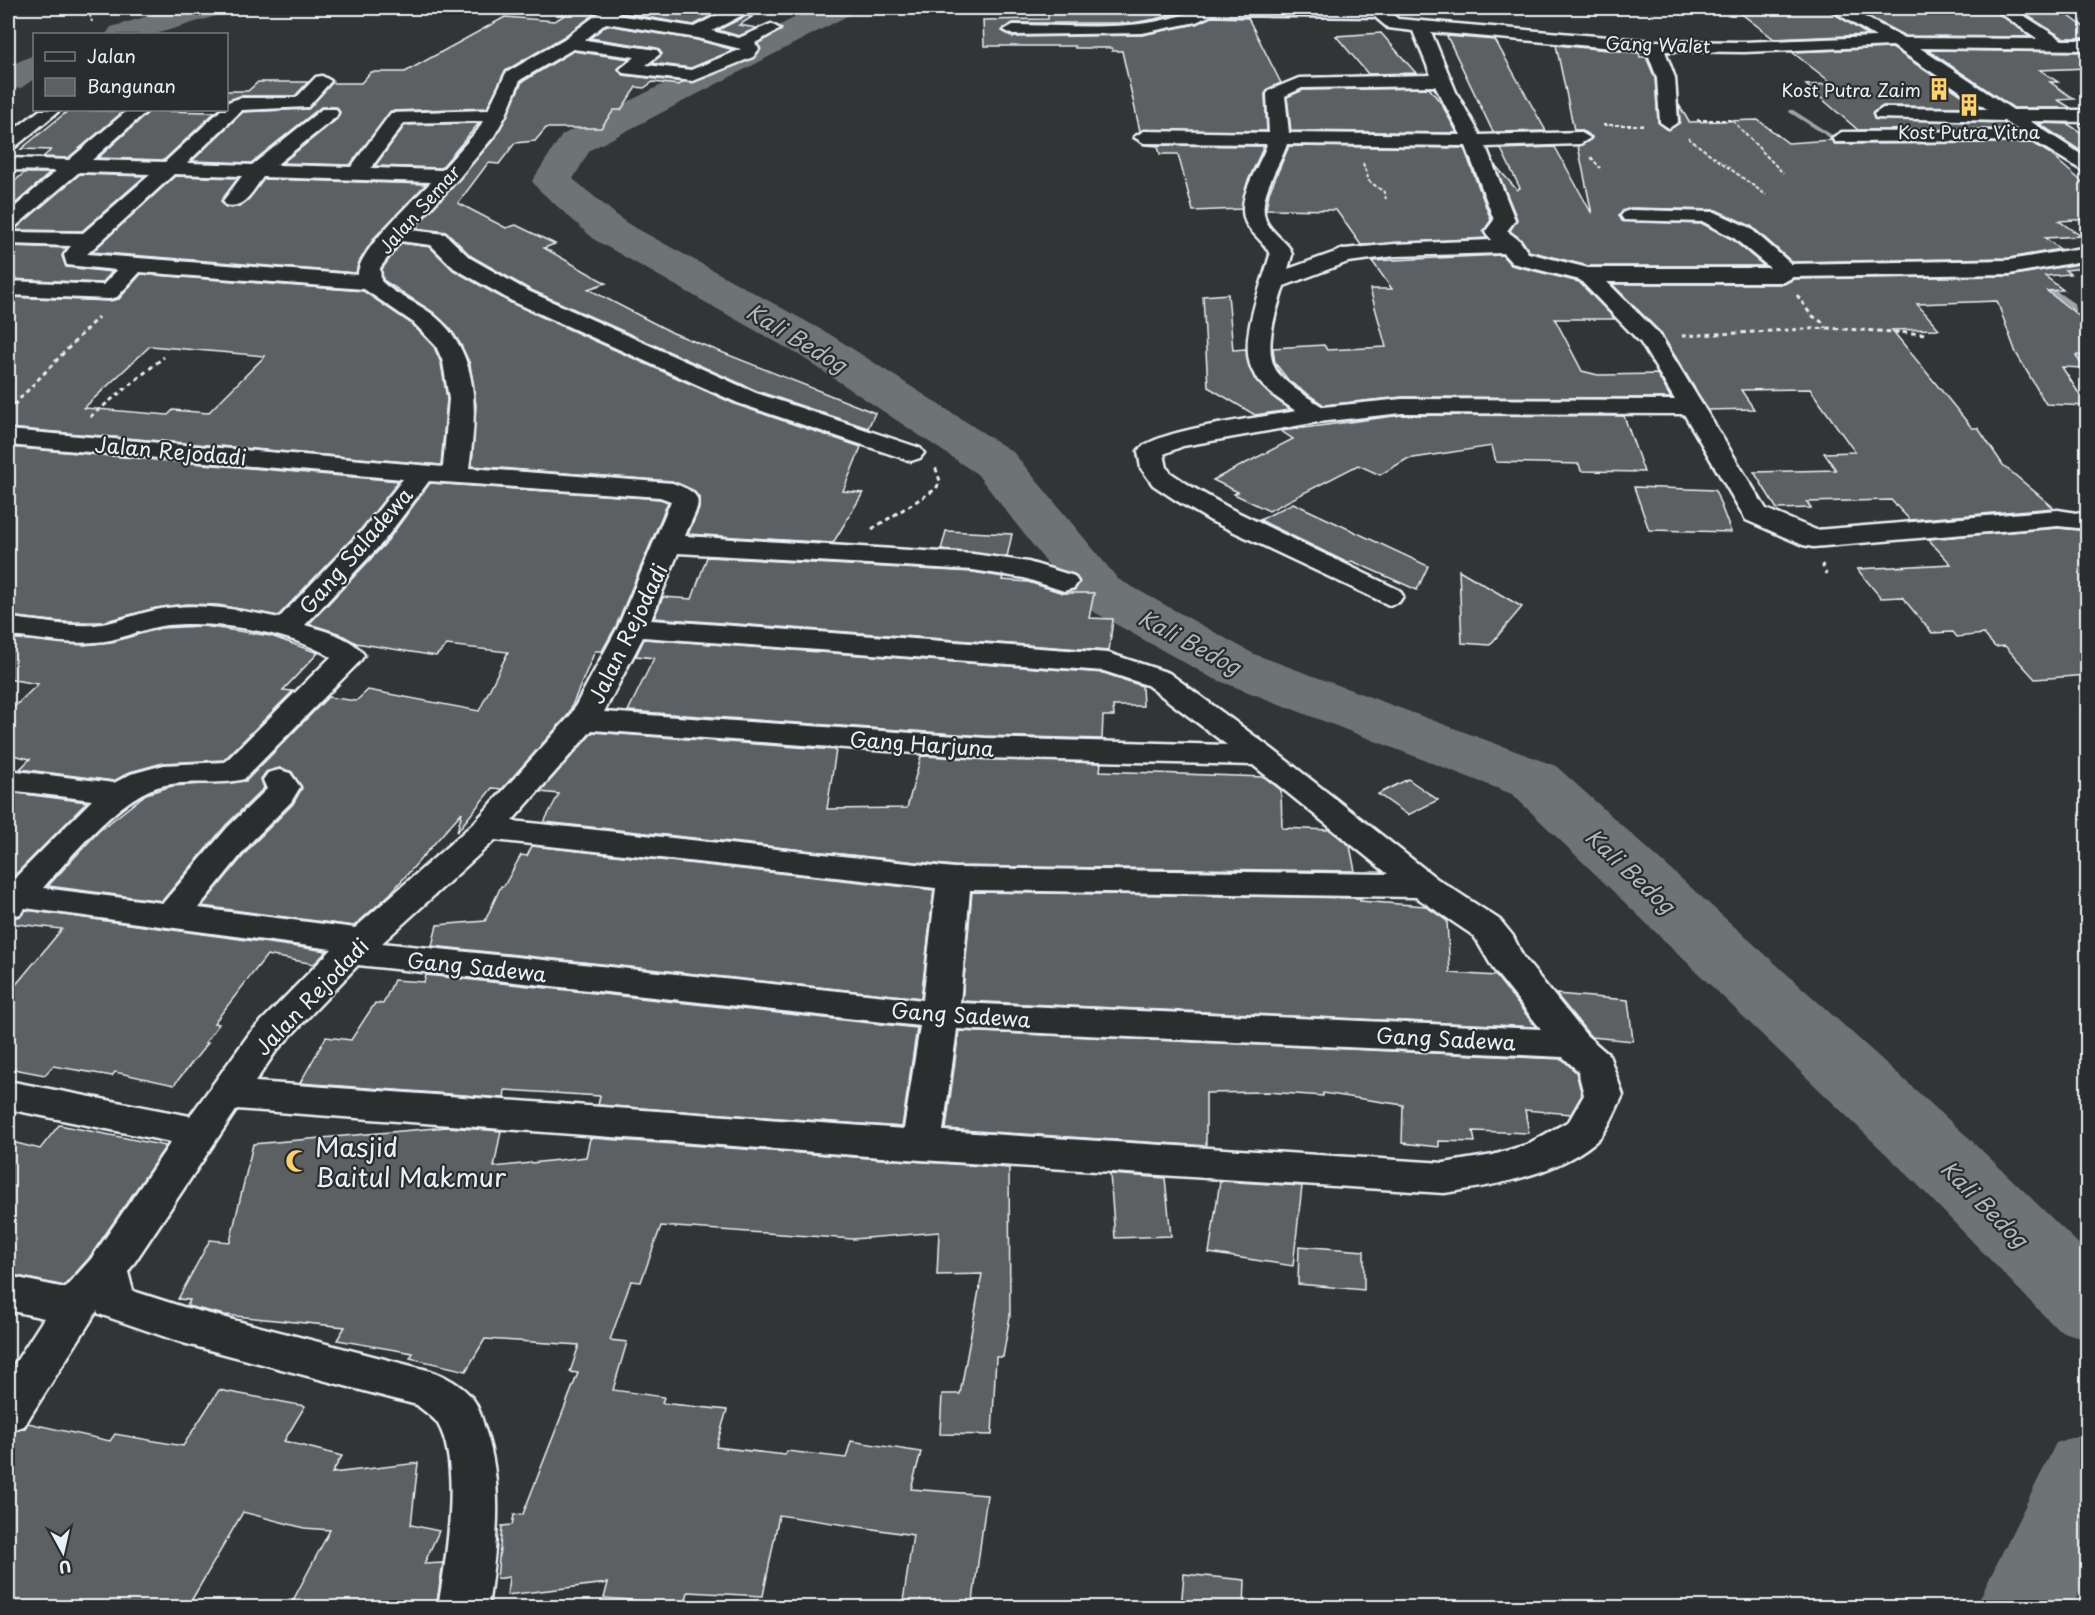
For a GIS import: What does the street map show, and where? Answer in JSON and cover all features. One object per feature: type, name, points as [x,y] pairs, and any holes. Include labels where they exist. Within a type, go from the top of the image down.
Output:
[{"type":"street","points":[[697,33],[741,8]]},
{"type":"street","points":[[1836,8],[1898,42],[2088,168]]},
{"type":"street","points":[[2001,8],[2057,44]]},
{"type":"street","points":[[1013,30],[1102,28],[1173,23],[1191,19],[1209,9],[1382,10]]},
{"type":"street","name":"Gang Walet","points":[[1382,10],[1386,20],[1394,24],[1654,46],[1744,47],[1898,42],[2088,45]]},
{"type":"street","points":[[570,43],[651,54],[628,69],[684,76],[701,74],[750,49],[748,45],[610,13]]},
{"type":"street","name":"Jalan Semar","points":[[370,283],[369,268],[394,234],[450,176],[487,132],[497,115],[512,77],[570,43],[610,13]]},
{"type":"street","points":[[1420,27],[1444,80],[1447,92],[1473,139],[1505,220],[1496,232],[1512,246],[1520,258],[1588,275],[2009,267],[2088,253]]},
{"type":"street","points":[[1099,46],[1102,28]]},
{"type":"street","points":[[740,44],[771,29]]},
{"type":"street","points":[[1654,46],[1666,78],[1670,124]]},
{"type":"street","points":[[1317,415],[1273,381],[1261,362],[1259,340],[1281,255],[1280,248],[1257,224],[1254,209],[1259,188],[1279,140],[1276,94],[1299,83],[1444,80]]},
{"type":"street","points":[[322,81],[301,103],[240,104],[231,110],[171,167],[88,240],[75,255],[75,260],[370,283],[435,328],[451,352],[458,371],[462,431],[439,474]]},
{"type":"street","points":[[8,143],[50,111]]},
{"type":"street","points":[[8,223],[138,111]]},
{"type":"street","points":[[233,201],[258,170],[329,113]]},
{"type":"street","points":[[1883,114],[1978,113],[2010,116],[2088,116]]},
{"type":"street","points":[[324,190],[348,172],[398,117],[497,115]]},
{"type":"street","points":[[1144,137],[1493,141],[1580,138]]},
{"type":"street","points":[[1842,138],[2041,137]]},
{"type":"street","points":[[8,164],[450,176]]},
{"type":"street","points":[[1631,216],[1708,216],[1742,233],[1785,273]]},
{"type":"street","points":[[394,234],[436,239],[462,263],[530,300],[747,398],[911,453]]},
{"type":"street","points":[[8,238],[88,240]]},
{"type":"street","points":[[1276,280],[1321,262],[1364,253],[1512,246]]},
{"type":"street","points":[[8,288],[109,291],[115,288],[134,265]]},
{"type":"street","points":[[1588,275],[1651,339],[1756,514],[1813,539],[2058,518],[2082,522]]},
{"type":"street","points":[[1389,596],[1221,515],[1162,478],[1150,459],[1151,451],[1176,440],[1317,415],[1402,406],[1690,407]]},
{"type":"street","name":"Jalan Rejodadi","points":[[8,437],[439,474],[676,491],[684,496],[685,503],[670,544],[633,627],[584,720],[487,829],[356,946],[263,1042],[134,1226],[106,1271],[74,1306],[8,1413]]},
{"type":"street","name":"Gang Saladewa","points":[[287,627],[373,536],[439,474]]},
{"type":"street","points":[[670,544],[833,551],[1020,567],[1064,582]]},
{"type":"street","points":[[11,630],[103,633],[127,629],[163,617],[193,617],[287,627],[338,646],[349,655],[233,772],[193,771],[140,782],[120,794],[12,901]]},
{"type":"street","points":[[227,1094],[921,1145],[1444,1178],[1493,1170],[1539,1157],[1583,1131],[1604,1095],[1595,1065],[1574,1044],[1508,961],[1500,944],[1487,928],[1424,886],[1261,756],[1158,679],[1108,662],[633,627]]},
{"type":"street","name":"Gang Harjuna","points":[[584,720],[985,748],[1261,756]]},
{"type":"street","points":[[8,780],[120,794]]},
{"type":"street","points":[[173,915],[240,834],[279,795],[284,787],[279,780]]},
{"type":"street","points":[[487,829],[954,879],[1424,886]]},
{"type":"street","points":[[921,1145],[940,1015],[954,879]]},
{"type":"street","name":"Gang Sadewa","points":[[12,901],[173,915],[356,946],[940,1015],[1574,1044]]},
{"type":"street","points":[[8,1095],[199,1133]]},
{"type":"street","points":[[106,1271],[114,1302],[183,1325],[431,1390],[457,1412],[469,1449],[474,1490],[471,1557],[463,1608]]},
{"type":"street","points":[[8,1293],[74,1306]]},
{"type":"path","points":[[87,8],[92,22]]},
{"type":"path","points":[[1580,138],[1572,127],[1670,124],[1707,118],[1732,120],[1783,173]]},
{"type":"path","points":[[1670,124],[1766,195]]},
{"type":"path","points":[[1344,140],[1362,162],[1369,181],[1384,192],[1386,199]]},
{"type":"path","points":[[1785,273],[1811,315],[1822,322],[1825,328]]},
{"type":"path","points":[[8,412],[111,301],[112,296],[109,291]]},
{"type":"path","points":[[1651,339],[1737,331],[1825,328],[1927,334]]},
{"type":"path","points":[[62,441],[164,357]]},
{"type":"path","points":[[833,551],[913,506],[936,489],[940,481],[937,468],[929,461],[911,453]]},
{"type":"building","points":[[576,8],[603,8],[563,37],[505,71],[487,108],[391,111],[350,165],[282,163],[337,119],[340,112],[336,107],[321,107],[251,163],[192,161],[243,112],[308,109],[332,83],[361,83],[371,72],[405,72],[505,17],[555,21]]},
{"type":"building","points":[[626,8],[698,8],[720,11],[694,25],[622,13]]},
{"type":"building","points":[[1048,8],[1195,8],[1132,23],[1013,23],[1002,31],[1013,37],[1142,35],[1196,24],[1211,17],[1248,18],[1281,83],[1269,88],[1265,94],[1267,131],[1140,131],[1122,51],[1112,51],[1112,48],[1075,48],[1075,46],[984,46],[983,20],[1048,19]]},
{"type":"building","points":[[1734,8],[1826,8],[1868,35],[1774,39]]},
{"type":"building","points":[[1852,8],[1991,8],[2031,37],[1905,36]]},
{"type":"building","points":[[2015,8],[2058,8],[2088,30],[2088,38],[2063,38]]},
{"type":"building","points":[[746,16],[752,17],[739,25],[757,28],[739,36],[718,30]]},
{"type":"building","points":[[607,25],[697,40],[734,50],[691,68],[652,63],[662,54],[657,48],[590,38]]},
{"type":"building","points":[[1381,33],[1416,73],[1368,74],[1336,36]]},
{"type":"building","points":[[1447,36],[1495,40],[1546,131],[1493,132]]},
{"type":"building","points":[[1556,45],[1639,53],[1640,57],[1646,57],[1655,78],[1658,122],[1668,130],[1680,122],[1679,105],[1689,122],[1758,120],[1788,143],[1831,140],[1835,144],[2033,143],[2049,153],[2088,187],[2088,219],[2059,221],[2081,236],[2045,238],[2060,249],[2009,258],[1792,262],[1751,226],[1716,210],[1631,208],[1619,215],[1622,221],[1703,224],[1733,240],[1764,266],[1588,266],[1529,251],[1522,240],[1510,231],[1517,219],[1495,165],[1517,190],[1520,188],[1501,149],[1555,147],[1592,214],[1578,146],[1592,137],[1581,130],[1574,130]]},
{"type":"building","points":[[1892,48],[1979,107],[1883,106],[1872,113],[1874,119],[2003,123],[2012,129],[1858,130],[1806,85],[1833,84],[1792,52]]},
{"type":"building","points":[[1928,50],[2088,52],[2088,68],[2040,70],[2058,82],[2050,82],[2074,99],[2058,100],[2071,108],[2014,108]]},
{"type":"building","points":[[573,51],[629,59],[618,69],[623,75],[683,82],[679,85],[653,82],[644,88],[636,87],[621,110],[614,110],[601,128],[546,128],[535,141],[515,143],[499,164],[488,163],[458,203],[506,228],[516,225],[555,244],[544,248],[606,283],[588,289],[673,333],[875,413],[868,428],[757,391],[529,289],[471,256],[447,232],[415,228],[496,137],[522,82]]},
{"type":"building","points":[[258,82],[308,82],[295,96],[240,96],[228,100],[228,91],[248,91]]},
{"type":"building","points":[[1429,88],[1441,103],[1457,133],[1291,131],[1287,97],[1303,90]]},
{"type":"building","points":[[68,111],[124,111],[68,158],[43,157],[51,150],[21,149]]},
{"type":"building","points":[[150,111],[215,112],[164,160],[98,158]]},
{"type":"building","points":[[479,123],[441,168],[375,166],[405,125]]},
{"type":"building","points":[[2038,123],[2068,124],[2088,137],[2088,151],[2081,151]]},
{"type":"building","points":[[1144,145],[1264,146],[1247,183],[1241,209],[1193,211],[1178,154],[1160,154],[1158,146]]},
{"type":"building","points":[[1289,146],[1464,148],[1491,220],[1483,232],[1487,238],[1361,245],[1336,210],[1266,209],[1269,193]]},
{"type":"building","points":[[24,173],[50,173],[8,210],[8,187]]},
{"type":"building","points":[[80,174],[145,176],[82,231],[13,230]]},
{"type":"building","points":[[175,176],[238,178],[221,201],[224,206],[232,208],[249,199],[264,179],[426,184],[374,238],[358,264],[356,273],[92,252]]},
{"type":"building","points":[[401,243],[430,247],[453,270],[511,303],[737,405],[861,447],[843,491],[863,493],[833,543],[688,534],[699,509],[699,497],[693,490],[672,481],[472,466],[476,405],[470,364],[450,328],[433,312],[383,280],[382,269]]},
{"type":"building","points":[[8,246],[67,248],[62,256],[66,267],[112,272],[102,283],[8,279]]},
{"type":"building","points":[[1502,255],[1511,265],[1579,282],[1615,319],[1555,319],[1582,371],[1598,375],[1657,374],[1671,398],[1402,397],[1324,405],[1289,381],[1275,363],[1273,348],[1324,345],[1327,350],[1386,347],[1370,289],[1392,289],[1372,261]]},
{"type":"building","points":[[2079,264],[2086,268],[2065,270],[2070,274],[2045,276],[2063,290],[2047,291],[2088,323],[2088,356],[2076,355],[2083,368],[2062,367],[2087,406],[2046,404],[2016,353],[1997,301],[1917,304],[1939,329],[1892,330],[1972,428],[1978,428],[2003,465],[2054,508],[1910,520],[1891,500],[1807,502],[1811,508],[1777,509],[1754,472],[1836,470],[1824,453],[1855,452],[1810,389],[1741,390],[1754,409],[1708,410],[1661,333],[1612,284],[1784,284],[1794,279],[2009,276]]},
{"type":"building","points":[[141,274],[363,291],[413,325],[434,347],[441,363],[447,399],[441,465],[8,428],[8,297],[110,301],[119,299]],"holes":[[[150,346],[265,356],[208,413],[173,410],[168,415],[84,408]]]},
{"type":"building","points":[[1228,294],[1233,350],[1246,349],[1254,378],[1270,395],[1290,410],[1255,415],[1208,387],[1203,296]]},
{"type":"building","points":[[1402,415],[1624,416],[1644,472],[1581,471],[1579,464],[1496,462],[1492,446],[1407,459],[1380,475],[1358,465],[1269,511],[1234,494],[1238,492],[1213,480],[1293,439],[1281,431]]},
{"type":"building","points":[[8,447],[399,481],[361,529],[278,616],[218,605],[186,604],[156,608],[102,622],[62,622],[8,616]]},
{"type":"building","points":[[430,483],[660,499],[668,502],[616,626],[602,651],[595,651],[568,715],[502,789],[492,788],[457,832],[462,812],[390,894],[354,926],[202,906],[254,843],[293,804],[302,788],[292,772],[280,768],[266,772],[261,779],[264,788],[226,825],[162,901],[48,886],[99,831],[146,794],[172,786],[246,781],[328,697],[356,701],[368,690],[479,711],[508,652],[447,645],[436,656],[356,643],[338,633],[309,624],[385,544]]},
{"type":"building","points":[[1634,487],[1715,490],[1731,532],[1649,530]]},
{"type":"building","points":[[1293,503],[1428,566],[1417,590],[1352,561],[1348,563],[1260,520]]},
{"type":"building","points":[[2058,528],[2079,530],[2088,538],[2088,675],[2035,679],[2005,646],[1995,647],[1984,634],[1957,637],[1953,632],[1932,633],[1902,597],[1881,598],[1857,569],[1951,564],[1928,539]]},
{"type":"building","points":[[946,531],[1012,534],[1007,557],[941,550]]},
{"type":"building","points":[[707,557],[973,572],[1003,577],[1002,580],[1028,582],[1063,593],[1094,593],[1089,618],[1113,619],[1109,651],[654,618],[663,597],[692,599]]},
{"type":"building","points":[[1459,570],[1522,607],[1490,645],[1462,643]]},
{"type":"building","points":[[203,626],[271,636],[318,653],[283,690],[293,691],[224,760],[163,763],[130,772],[114,781],[20,769],[30,759],[8,754],[8,713],[38,684],[8,679],[8,638],[84,645],[112,642],[161,628]]},
{"type":"building","points":[[644,639],[1104,673],[1142,686],[1143,706],[1113,706],[1114,716],[1103,716],[1102,739],[985,736],[628,711],[654,658],[636,656]]},
{"type":"building","points":[[593,732],[836,750],[827,809],[907,808],[921,756],[1101,763],[1100,771],[1264,777],[1281,790],[1282,828],[1330,830],[1350,846],[1355,871],[954,866],[544,822],[559,794],[540,792]]},
{"type":"building","points":[[1408,779],[1438,800],[1408,815],[1378,794]]},
{"type":"building","points":[[8,792],[87,802],[8,882]]},
{"type":"building","points":[[532,846],[934,890],[921,998],[432,946],[437,925],[485,921],[501,886],[504,886],[521,855],[527,856]]},
{"type":"building","points":[[972,892],[1360,898],[1360,901],[1425,906],[1447,921],[1450,973],[1496,976],[1536,1027],[962,1001]]},
{"type":"building","points":[[26,910],[327,951],[314,964],[267,955],[214,1023],[219,1024],[205,1043],[208,1043],[174,1085],[115,1072],[112,1076],[53,1066],[45,1075],[8,1068],[8,987],[14,987],[62,929],[8,923],[8,919],[21,916]]},
{"type":"building","points":[[426,975],[917,1028],[902,1127],[598,1105],[600,1096],[505,1090],[504,1098],[300,1083],[326,1037],[351,1040],[375,1003],[383,1004],[394,980],[424,982]]},
{"type":"building","points":[[1556,994],[1628,1000],[1633,1041],[1591,1037]]},
{"type":"building","points":[[959,1031],[1562,1059],[1576,1072],[1582,1095],[1571,1114],[1525,1110],[1529,1133],[1473,1131],[1475,1142],[1439,1141],[1439,1147],[1402,1143],[1403,1105],[1323,1093],[1323,1096],[1267,1092],[1206,1093],[1206,1146],[946,1129]]},
{"type":"building","points":[[59,1125],[166,1146],[89,1258],[64,1286],[8,1274],[8,1141],[40,1149]]},
{"type":"building","points":[[447,1127],[501,1131],[494,1167],[586,1157],[590,1138],[1009,1168],[1010,1316],[1003,1357],[996,1357],[992,1435],[940,1434],[942,1394],[960,1394],[982,1274],[937,1275],[939,1232],[853,1239],[661,1226],[641,1282],[631,1281],[610,1340],[627,1342],[613,1390],[664,1397],[662,1403],[727,1410],[716,1447],[785,1455],[787,1451],[846,1458],[851,1441],[921,1452],[911,1489],[987,1495],[972,1608],[902,1608],[913,1535],[779,1515],[763,1596],[688,1592],[685,1604],[604,1598],[608,1583],[507,1595],[509,1577],[497,1579],[502,1526],[512,1525],[514,1515],[523,1514],[578,1373],[570,1372],[579,1345],[485,1339],[466,1371],[410,1358],[413,1353],[337,1340],[345,1327],[225,1315],[187,1306],[190,1300],[178,1299],[210,1240],[230,1242],[253,1144]]},
{"type":"building","points":[[1110,1174],[1165,1178],[1171,1236],[1115,1238]]},
{"type":"building","points":[[1220,1181],[1302,1186],[1293,1266],[1209,1253]]},
{"type":"building","points":[[1299,1246],[1364,1251],[1364,1290],[1298,1284]]},
{"type":"building","points":[[219,1390],[305,1406],[284,1441],[342,1456],[332,1473],[418,1463],[411,1525],[439,1531],[424,1564],[443,1563],[436,1608],[289,1608],[330,1530],[304,1528],[243,1512],[187,1608],[8,1608],[8,1433],[25,1428],[28,1423],[110,1441],[115,1434],[183,1446]]},
{"type":"building","points":[[1184,1574],[1245,1580],[1244,1608],[1181,1608]]},
{"type":"waterway","name":"Kali Bedog","points":[[126,33],[208,8]]},
{"type":"waterway","name":"Kali Bedog","points":[[838,8],[575,143],[552,181],[610,231],[815,345],[995,463],[1098,591],[1233,666],[1534,780],[1942,1160],[2088,1306]]},
{"type":"waterway","points":[[8,80],[33,66]]},
{"type":"waterway","points":[[1791,111],[1854,151]]},
{"type":"waterway","points":[[1994,250],[2072,306],[2075,323]]},
{"type":"waterway","points":[[2079,341],[2088,379]]},
{"type":"waterway","name":"Kali Bedog","points":[[2023,1608],[2088,1471]]},
{"type":"place","name":"Kost Putra Zaim","points":[[1939,89]]},
{"type":"place","name":"Kost Putra Vitna","points":[[1969,105]]},
{"type":"place","name":"Masjid Baitul Makmur","points":[[297,1161]]}]
